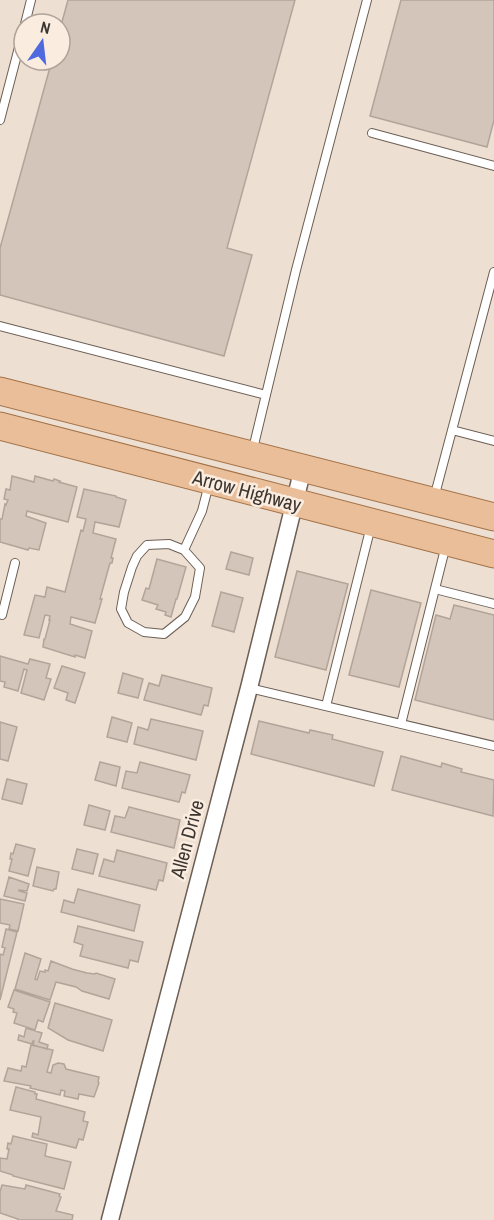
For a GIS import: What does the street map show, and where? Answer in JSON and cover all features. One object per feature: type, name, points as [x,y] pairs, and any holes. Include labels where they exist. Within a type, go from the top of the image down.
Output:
[{"type":"main road","name":"Arrow Highway","points":[[0,391],[494,517]]},
{"type":"main road","name":"Arrow Highway","points":[[0,426],[494,554]]},
{"type":"street","name":"Allen Drive","points":[[110,1220],[249,688],[303,468]]},
{"type":"lane","points":[[251,455],[296,270],[367,0]]},
{"type":"lane","points":[[0,120],[12,72]]},
{"type":"lane","points":[[372,133],[494,166]]},
{"type":"lane","points":[[433,501],[494,272]]},
{"type":"lane","points":[[0,326],[266,395]]},
{"type":"lane","points":[[452,430],[494,441]]},
{"type":"lane","points":[[184,550],[202,511],[210,481]]},
{"type":"lane","points":[[326,706],[372,523]]},
{"type":"lane","points":[[401,724],[447,542]]},
{"type":"lane","points":[[169,544],[184,550],[200,568],[195,597],[185,617],[164,634],[144,632],[128,623],[122,609],[124,592],[137,556],[147,545],[169,544]]},
{"type":"lane","points":[[0,614],[2,615],[15,563]]},
{"type":"lane","points":[[435,589],[494,604]]},
{"type":"lane","points":[[249,688],[494,746]]},
{"type":"building","points":[[68,0],[295,0],[227,248],[252,255],[224,356],[0,295],[0,248],[49,72],[72,72],[72,12],[65,12]]},
{"type":"building","points":[[401,0],[494,0],[494,120],[487,147],[370,116]]},
{"type":"building","points":[[12,476],[34,482],[35,476],[53,481],[54,479],[77,487],[68,522],[27,511],[26,516],[46,523],[39,550],[29,548],[28,550],[0,542],[0,519],[2,519],[8,500],[4,499],[6,489],[10,490]]},
{"type":"building","points":[[84,489],[126,500],[119,527],[95,522],[93,533],[116,539],[111,558],[113,558],[112,563],[110,563],[95,623],[71,617],[70,624],[92,631],[85,658],[43,647],[50,616],[45,615],[39,638],[24,635],[35,595],[45,597],[47,587],[65,592],[86,519],[77,517]]},
{"type":"building","points":[[231,552],[253,558],[249,575],[226,569]]},
{"type":"building","points":[[157,559],[186,567],[171,617],[165,615],[166,612],[156,609],[158,605],[142,600],[146,588],[149,589]]},
{"type":"building","points":[[297,571],[348,584],[326,670],[275,657]]},
{"type":"building","points":[[371,590],[421,603],[399,687],[349,675]]},
{"type":"building","points":[[221,592],[243,598],[234,632],[212,626]]},
{"type":"building","points":[[454,605],[494,615],[494,720],[415,700],[436,615],[450,619]]},
{"type":"building","points":[[0,656],[28,664],[30,659],[50,664],[46,678],[51,679],[44,700],[21,693],[27,670],[24,669],[18,691],[4,687],[5,682],[0,681]]},
{"type":"building","points":[[62,666],[85,673],[75,703],[66,700],[68,693],[54,688]]},
{"type":"building","points":[[123,673],[143,679],[138,698],[118,693]]},
{"type":"building","points":[[162,675],[212,688],[208,706],[204,705],[201,715],[144,700],[149,683],[159,686]]},
{"type":"building","points":[[112,717],[132,723],[127,742],[107,737]]},
{"type":"building","points":[[151,719],[203,731],[196,760],[134,744],[138,727],[148,730]]},
{"type":"building","points":[[259,721],[309,733],[310,730],[333,735],[332,739],[383,752],[374,786],[251,754]]},
{"type":"building","points":[[0,722],[17,727],[8,761],[0,759]]},
{"type":"building","points":[[401,756],[441,767],[442,763],[462,769],[461,772],[494,780],[493,816],[392,790]]},
{"type":"building","points":[[100,762],[120,767],[116,786],[95,780]]},
{"type":"building","points":[[140,762],[190,775],[185,793],[182,792],[179,802],[122,788],[126,771],[137,773]]},
{"type":"building","points":[[7,779],[27,784],[22,804],[2,799]]},
{"type":"building","points":[[89,805],[110,811],[105,830],[84,825]]},
{"type":"building","points":[[129,807],[180,820],[174,848],[111,832],[115,816],[125,818]]},
{"type":"building","points":[[16,844],[35,849],[28,876],[9,871],[11,853],[13,854]]},
{"type":"building","points":[[77,849],[98,854],[93,874],[72,869]]},
{"type":"building","points":[[117,850],[167,863],[163,881],[159,880],[156,890],[99,876],[104,859],[114,862]]},
{"type":"building","points":[[37,867],[59,872],[56,889],[53,891],[33,886]]},
{"type":"building","points":[[9,877],[29,884],[27,891],[19,890],[27,893],[25,901],[4,896]]},
{"type":"building","points":[[78,889],[140,905],[134,931],[61,912],[64,900],[74,903]]},
{"type":"building","points":[[0,899],[24,904],[18,931],[9,929],[10,925],[0,923]]},
{"type":"building","points":[[78,926],[143,942],[138,962],[130,960],[128,968],[80,956],[83,945],[74,942]]},
{"type":"building","points":[[6,929],[17,932],[0,1000],[0,954],[3,955],[5,948],[2,947]]},
{"type":"building","points":[[25,953],[41,959],[35,979],[37,980],[40,971],[48,971],[51,961],[72,969],[115,979],[109,999],[56,982],[50,1000],[15,989]]},
{"type":"building","points":[[14,990],[50,1002],[43,1022],[38,1020],[35,1030],[14,1023],[17,1013],[8,1007]]},
{"type":"building","points":[[55,1003],[112,1020],[103,1051],[68,1040],[48,1028]]},
{"type":"building","points":[[26,1028],[42,1033],[39,1042],[48,1045],[47,1049],[33,1045],[34,1041],[32,1044],[18,1040],[19,1035],[24,1037]]},
{"type":"building","points":[[31,1045],[53,1050],[47,1072],[51,1073],[53,1065],[58,1063],[64,1064],[66,1069],[99,1077],[94,1097],[79,1094],[78,1099],[64,1096],[65,1091],[61,1090],[60,1095],[4,1081],[8,1068],[21,1071],[22,1066],[26,1067]]},
{"type":"building","points":[[16,1087],[35,1092],[36,1099],[85,1112],[83,1121],[88,1122],[83,1140],[79,1139],[76,1148],[32,1137],[33,1133],[38,1135],[41,1117],[10,1110]]},
{"type":"building","points":[[13,1136],[47,1144],[45,1156],[71,1162],[64,1189],[0,1171],[0,1158],[7,1159],[8,1143],[11,1144]]},
{"type":"building","points":[[2,1185],[25,1189],[26,1185],[60,1194],[56,1211],[73,1215],[72,1220],[18,1220],[0,1213]]}]
